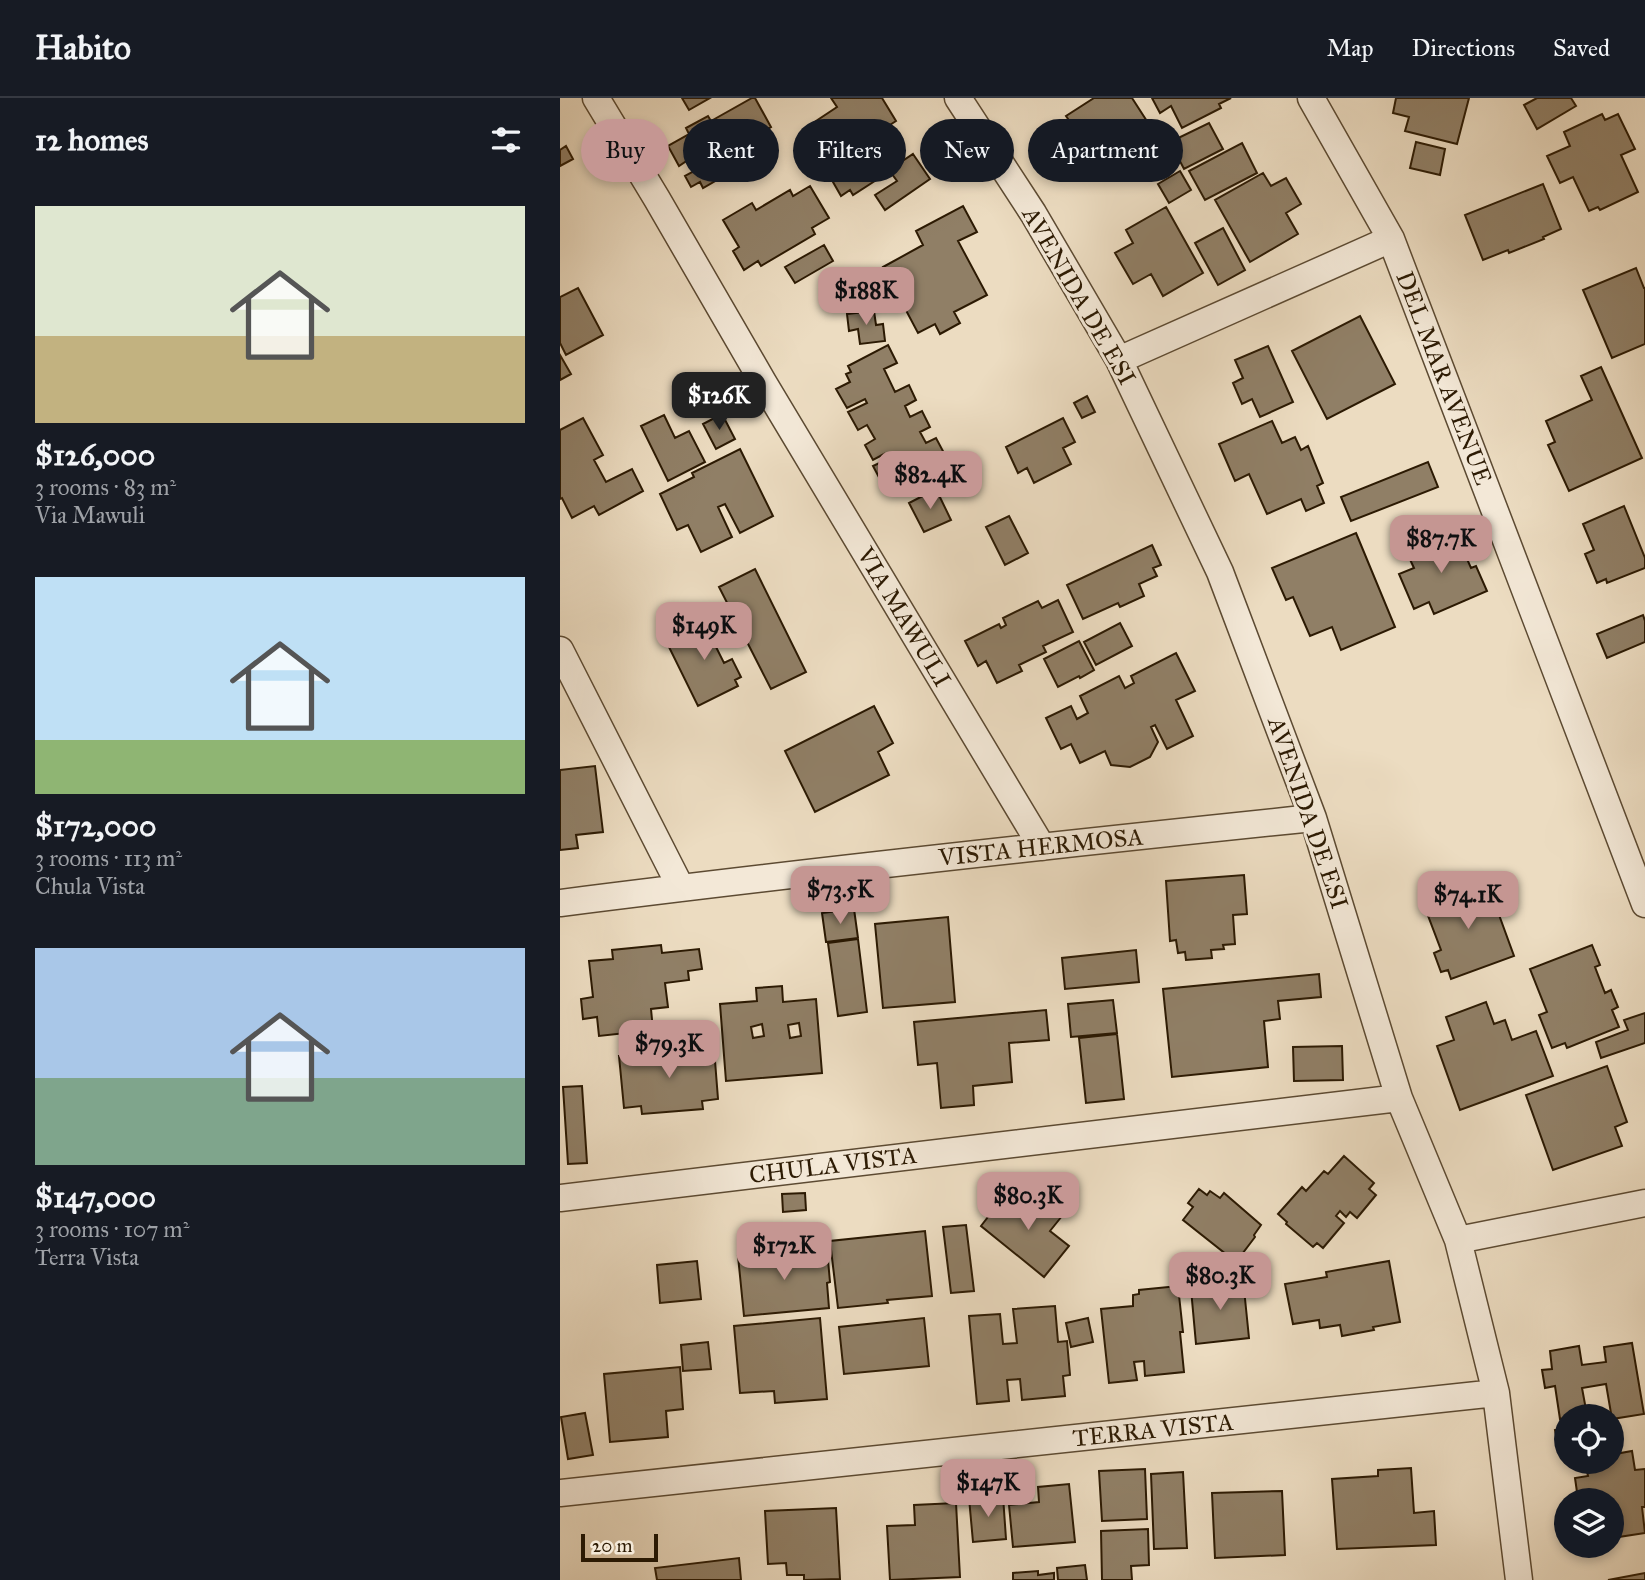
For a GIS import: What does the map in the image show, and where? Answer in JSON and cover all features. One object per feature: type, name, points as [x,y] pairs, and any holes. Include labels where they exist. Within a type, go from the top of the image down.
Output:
[{"type":"street","name":"VIA MAWULI","points":[[596,98],[1042,846]]},
{"type":"street","name":"AVENIDA DE ESI","points":[[958,98],[1033,213],[1119,360],[1220,572],[1313,818],[1399,1098],[1458,1240],[1496,1393],[1519,1580]]},
{"type":"street","name":"DEL MAR AVENUE","points":[[1311,98],[1391,239],[1645,904]]},
{"type":"street","points":[[1119,360],[1391,239]]},
{"type":"street","points":[[560,650],[681,888]]},
{"type":"street","name":"VISTA HERMOSA","points":[[560,903],[1042,846],[1313,818]]},
{"type":"street","name":"CHULA VISTA","points":[[560,1198],[1399,1098]]},
{"type":"street","points":[[1458,1240],[1645,1203]]},
{"type":"street","name":"TERRA VISTA","points":[[560,1493],[1496,1393]]},
{"type":"building","points":[[682,98],[710,98],[689,110]]},
{"type":"building","points":[[755,98],[767,119],[715,119]]},
{"type":"building","points":[[831,98],[882,98],[895,119],[819,119],[837,107]]},
{"type":"building","points":[[1094,98],[1132,98],[1146,119],[1068,119],[1066,116]]},
{"type":"building","points":[[1152,98],[1231,98],[1219,104],[1221,108],[1183,127],[1183,119],[1178,119],[1171,106],[1160,113]]},
{"type":"building","points":[[1396,98],[1469,98],[1457,144],[1405,131],[1409,117],[1393,113]]},
{"type":"building","points":[[1537,98],[1571,98],[1576,106],[1537,129],[1524,105]]},
{"type":"building","points":[[1602,114],[1605,120],[1618,114],[1635,149],[1621,155],[1638,192],[1600,210],[1598,207],[1589,211],[1573,177],[1560,183],[1547,156],[1570,146],[1564,132]]},
{"type":"building","points":[[1209,123],[1223,149],[1184,169],[1183,136]]},
{"type":"building","points":[[683,137],[683,163],[679,166],[669,148]]},
{"type":"building","points":[[1416,142],[1445,149],[1440,175],[1410,168]]},
{"type":"building","points":[[1242,143],[1257,173],[1205,200],[1189,171]]},
{"type":"building","points":[[566,146],[573,159],[560,166],[560,150]]},
{"type":"building","points":[[913,154],[920,164],[920,182],[926,182],[885,210],[875,195],[895,182],[906,182],[906,159]]},
{"type":"building","points":[[1263,173],[1271,186],[1286,178],[1301,204],[1286,213],[1298,234],[1250,262],[1215,200]]},
{"type":"building","points":[[1183,176],[1191,190],[1169,203],[1158,184],[1183,182]]},
{"type":"building","points":[[700,182],[714,182],[703,188]]},
{"type":"building","points":[[833,182],[873,182],[853,195],[850,190],[841,196]]},
{"type":"building","points":[[1543,184],[1561,229],[1509,253],[1508,250],[1483,260],[1465,215]]},
{"type":"building","points":[[810,186],[829,218],[812,228],[815,234],[761,266],[758,261],[744,270],[733,251],[739,247],[723,220],[752,203],[756,210],[790,190],[793,196]]},
{"type":"building","points":[[963,206],[977,232],[958,241],[987,295],[954,312],[960,323],[940,334],[935,324],[918,333],[883,267],[923,245],[916,231]]},
{"type":"building","points":[[1166,207],[1203,273],[1163,296],[1151,274],[1133,284],[1115,253],[1133,243],[1126,230]]},
{"type":"building","points":[[1223,228],[1245,270],[1218,285],[1195,243]]},
{"type":"building","points":[[824,245],[833,261],[795,283],[785,267]]},
{"type":"building","points":[[1636,268],[1645,288],[1645,344],[1612,358],[1583,290]]},
{"type":"building","points":[[855,273],[857,288],[864,288],[866,305],[841,308],[839,291],[832,292],[830,276]]},
{"type":"building","points":[[578,288],[603,335],[566,355],[560,343],[560,297]]},
{"type":"building","points":[[874,311],[876,325],[883,324],[885,341],[860,344],[858,329],[849,331],[847,314]]},
{"type":"building","points":[[1360,316],[1395,384],[1327,419],[1292,351]]},
{"type":"building","points":[[888,345],[897,363],[884,369],[895,392],[909,385],[916,400],[905,406],[910,417],[922,411],[930,427],[920,432],[926,443],[936,438],[944,453],[932,459],[935,464],[918,473],[915,468],[882,483],[873,466],[886,460],[884,454],[873,460],[865,445],[875,439],[867,425],[858,430],[848,412],[867,403],[865,399],[847,408],[836,389],[850,382],[846,374],[851,372],[848,366]]},
{"type":"building","points":[[1268,346],[1293,402],[1260,417],[1252,399],[1242,404],[1233,383],[1243,378],[1235,360]]},
{"type":"building","points":[[560,355],[571,374],[560,380]]},
{"type":"building","points":[[1601,367],[1642,458],[1569,491],[1548,445],[1555,442],[1546,421],[1592,400],[1581,376]]},
{"type":"building","points":[[1087,396],[1095,412],[1082,418],[1074,403]]},
{"type":"building","points":[[722,414],[735,439],[716,449],[703,424]]},
{"type":"building","points":[[664,415],[675,438],[689,431],[705,462],[668,481],[641,426]]},
{"type":"building","points":[[583,418],[603,455],[594,460],[606,482],[632,469],[643,491],[599,515],[594,506],[572,518],[562,498],[560,499],[560,430]]},
{"type":"building","points":[[1063,418],[1075,442],[1063,448],[1071,464],[1034,483],[1027,468],[1018,473],[1006,447]]},
{"type":"building","points":[[1272,421],[1282,443],[1295,437],[1301,450],[1308,446],[1323,483],[1317,486],[1324,503],[1306,511],[1301,499],[1267,514],[1249,474],[1235,481],[1219,444]]},
{"type":"building","points":[[740,449],[773,516],[740,533],[725,504],[718,507],[732,537],[701,552],[688,525],[677,530],[660,494],[694,477],[692,473]]},
{"type":"building","points":[[1428,462],[1438,487],[1351,521],[1341,497]]},
{"type":"building","points":[[936,489],[951,520],[924,532],[909,503]]},
{"type":"building","points":[[1624,506],[1645,558],[1645,568],[1607,583],[1606,579],[1597,583],[1585,554],[1594,550],[1583,524]]},
{"type":"building","points":[[1009,516],[1028,553],[1005,565],[986,527]]},
{"type":"building","points":[[1455,532],[1471,568],[1476,566],[1487,591],[1434,614],[1429,602],[1414,609],[1399,574],[1414,568],[1407,553]]},
{"type":"building","points":[[1356,533],[1395,627],[1341,650],[1332,627],[1310,636],[1293,597],[1286,600],[1272,568]]},
{"type":"building","points":[[1152,545],[1161,565],[1153,568],[1157,576],[1139,584],[1144,596],[1120,607],[1118,603],[1083,619],[1067,585]]},
{"type":"building","points":[[755,569],[806,672],[771,689],[719,587]]},
{"type":"building","points":[[1058,600],[1073,632],[1043,646],[1046,652],[1019,665],[1022,671],[997,683],[986,661],[978,666],[965,641],[999,624],[1001,628],[1006,625],[1003,618],[1038,601],[1042,608]]},
{"type":"building","points":[[1643,615],[1645,642],[1607,658],[1597,634]]},
{"type":"building","points":[[715,617],[725,637],[714,643],[724,663],[732,659],[741,677],[735,680],[738,686],[698,706],[666,641]]},
{"type":"building","points":[[1120,623],[1132,646],[1096,665],[1084,642]]},
{"type":"building","points":[[1079,641],[1094,670],[1058,687],[1044,659]]},
{"type":"building","points":[[1176,653],[1195,691],[1176,700],[1193,736],[1167,749],[1155,725],[1151,727],[1158,742],[1150,757],[1130,767],[1111,765],[1105,751],[1080,763],[1071,744],[1061,749],[1046,718],[1071,706],[1077,719],[1088,713],[1080,696],[1119,676],[1125,688],[1134,683],[1131,676]]},
{"type":"building","points":[[874,706],[893,743],[878,752],[889,775],[815,812],[785,751]]},
{"type":"building","points":[[595,766],[603,832],[576,835],[578,848],[560,850],[560,770]]},
{"type":"building","points":[[1244,875],[1247,914],[1233,915],[1235,944],[1223,945],[1224,949],[1211,950],[1212,958],[1186,960],[1185,952],[1178,953],[1176,940],[1170,941],[1166,881]]},
{"type":"building","points":[[1487,882],[1514,956],[1451,979],[1448,970],[1441,972],[1434,953],[1441,950],[1424,905]]},
{"type":"building","points":[[854,909],[858,938],[826,942],[822,913]]},
{"type":"building","points":[[948,917],[955,1002],[883,1008],[875,924]]},
{"type":"building","points":[[858,939],[867,1012],[838,1016],[828,943]]},
{"type":"building","points":[[661,945],[662,953],[699,949],[702,969],[688,971],[689,980],[665,983],[668,1007],[651,1009],[653,1030],[599,1036],[597,1017],[583,1019],[581,999],[593,997],[589,961],[613,959],[612,950]]},
{"type":"building","points":[[1592,945],[1600,965],[1595,967],[1605,993],[1611,990],[1618,1007],[1612,1010],[1619,1027],[1567,1048],[1565,1043],[1552,1048],[1539,1015],[1547,1012],[1530,969]]},
{"type":"building","points":[[1136,950],[1139,982],[1065,989],[1062,958]]},
{"type":"building","points":[[1319,974],[1321,997],[1278,1001],[1280,1019],[1264,1021],[1268,1067],[1172,1077],[1163,989]]},
{"type":"building","points":[[782,986],[783,1002],[816,999],[822,1073],[726,1081],[720,1004],[757,1001],[756,988]],"holes":[[[799,1023],[801,1036],[790,1038],[788,1025]],[[762,1024],[764,1036],[753,1038],[751,1027]]]},
{"type":"building","points":[[1113,1000],[1117,1033],[1071,1037],[1068,1004]]},
{"type":"building","points":[[1486,1002],[1494,1024],[1505,1020],[1512,1040],[1536,1031],[1553,1076],[1460,1110],[1437,1046],[1454,1040],[1446,1017]]},
{"type":"building","points":[[1046,1010],[1049,1040],[1009,1043],[1012,1082],[973,1086],[974,1105],[941,1108],[937,1063],[918,1065],[914,1022]]},
{"type":"building","points":[[1645,1013],[1645,1043],[1601,1058],[1596,1042],[1628,1030],[1624,1020]]},
{"type":"building","points":[[1117,1034],[1124,1099],[1086,1103],[1079,1038]]},
{"type":"building","points":[[1342,1046],[1343,1080],[1294,1081],[1293,1047]]},
{"type":"building","points":[[714,1048],[718,1099],[702,1101],[703,1109],[642,1114],[641,1106],[624,1108],[619,1056]]},
{"type":"building","points":[[1607,1066],[1627,1122],[1615,1127],[1622,1146],[1553,1170],[1526,1095]]},
{"type":"building","points":[[582,1086],[587,1163],[568,1164],[563,1087]]},
{"type":"building","points":[[1344,1156],[1374,1183],[1369,1189],[1376,1195],[1357,1218],[1350,1212],[1346,1217],[1340,1211],[1336,1216],[1344,1223],[1323,1248],[1317,1243],[1313,1247],[1278,1214],[1302,1187],[1306,1191],[1324,1171],[1328,1174]]},
{"type":"building","points":[[1199,1189],[1207,1195],[1210,1191],[1220,1198],[1224,1193],[1261,1225],[1236,1262],[1183,1220],[1193,1207],[1188,1203]]},
{"type":"building","points":[[805,1193],[806,1210],[783,1212],[782,1194]]},
{"type":"building","points":[[1034,1193],[1062,1216],[1050,1231],[1069,1246],[1044,1277],[981,1226],[1005,1195],[1022,1208]]},
{"type":"building","points":[[966,1225],[974,1291],[951,1293],[943,1227]]},
{"type":"building","points":[[925,1231],[932,1296],[838,1308],[830,1241]]},
{"type":"building","points":[[827,1249],[829,1308],[744,1316],[738,1256]]},
{"type":"building","points":[[697,1261],[701,1299],[660,1303],[657,1265]]},
{"type":"building","points":[[1389,1261],[1400,1322],[1342,1336],[1340,1325],[1320,1328],[1319,1320],[1293,1324],[1285,1284],[1327,1277],[1326,1272]]},
{"type":"building","points":[[1243,1279],[1249,1338],[1196,1344],[1191,1289],[1209,1288],[1209,1282]]},
{"type":"building","points":[[1178,1286],[1184,1372],[1145,1376],[1144,1361],[1134,1362],[1137,1380],[1109,1383],[1101,1309],[1133,1306],[1133,1295],[1139,1294],[1139,1290]]},
{"type":"building","points":[[1055,1306],[1058,1342],[1067,1341],[1070,1375],[1063,1376],[1065,1396],[1022,1400],[1020,1379],[1007,1380],[1009,1401],[977,1404],[969,1316],[1000,1314],[1003,1344],[1017,1343],[1013,1309]]},
{"type":"building","points":[[820,1318],[827,1399],[775,1403],[774,1391],[740,1393],[734,1326]]},
{"type":"building","points":[[924,1318],[929,1366],[844,1374],[839,1327]]},
{"type":"building","points":[[1088,1318],[1093,1342],[1071,1347],[1066,1323]]},
{"type":"building","points":[[708,1342],[711,1369],[683,1371],[681,1345]]},
{"type":"building","points":[[1632,1343],[1644,1414],[1624,1417],[1624,1404],[1609,1404],[1606,1384],[1582,1388],[1585,1404],[1558,1404],[1555,1386],[1545,1388],[1542,1370],[1552,1369],[1550,1351],[1579,1346],[1582,1365],[1606,1362],[1604,1347]]},
{"type":"building","points":[[680,1367],[683,1409],[666,1411],[668,1437],[610,1442],[604,1374]]},
{"type":"building","points":[[585,1413],[593,1455],[568,1459],[561,1417]]},
{"type":"building","points":[[1632,1451],[1635,1470],[1645,1469],[1645,1507],[1642,1507],[1645,1533],[1624,1536],[1624,1488],[1576,1488],[1575,1478],[1624,1474],[1624,1452]]},
{"type":"building","points":[[1411,1468],[1414,1513],[1434,1511],[1436,1545],[1337,1549],[1332,1479],[1378,1476],[1378,1470]]},
{"type":"building","points":[[1145,1469],[1147,1519],[1102,1521],[1099,1471]]},
{"type":"building","points":[[1183,1472],[1187,1548],[1154,1549],[1151,1474]]},
{"type":"building","points":[[1069,1484],[1075,1542],[1013,1547],[1009,1505],[1039,1502],[1038,1487]]},
{"type":"building","points":[[1282,1491],[1285,1555],[1215,1558],[1212,1493]]},
{"type":"building","points":[[1003,1496],[1006,1539],[973,1542],[969,1498]]},
{"type":"building","points":[[956,1503],[960,1577],[890,1580],[887,1526],[915,1525],[914,1505]]},
{"type":"building","points":[[836,1508],[840,1579],[804,1580],[804,1575],[787,1575],[786,1563],[768,1564],[765,1511]]},
{"type":"building","points":[[1148,1529],[1149,1565],[1131,1566],[1132,1580],[1102,1580],[1101,1531]]},
{"type":"building","points":[[739,1558],[741,1580],[657,1580],[655,1568]]},
{"type":"building","points":[[1085,1565],[1087,1580],[1058,1580],[1057,1568]]},
{"type":"building","points":[[1038,1571],[1038,1575],[1054,1573],[1054,1580],[1013,1580],[1013,1573]]},
{"type":"building","points":[[1645,1573],[1645,1580],[1608,1580]]}]
